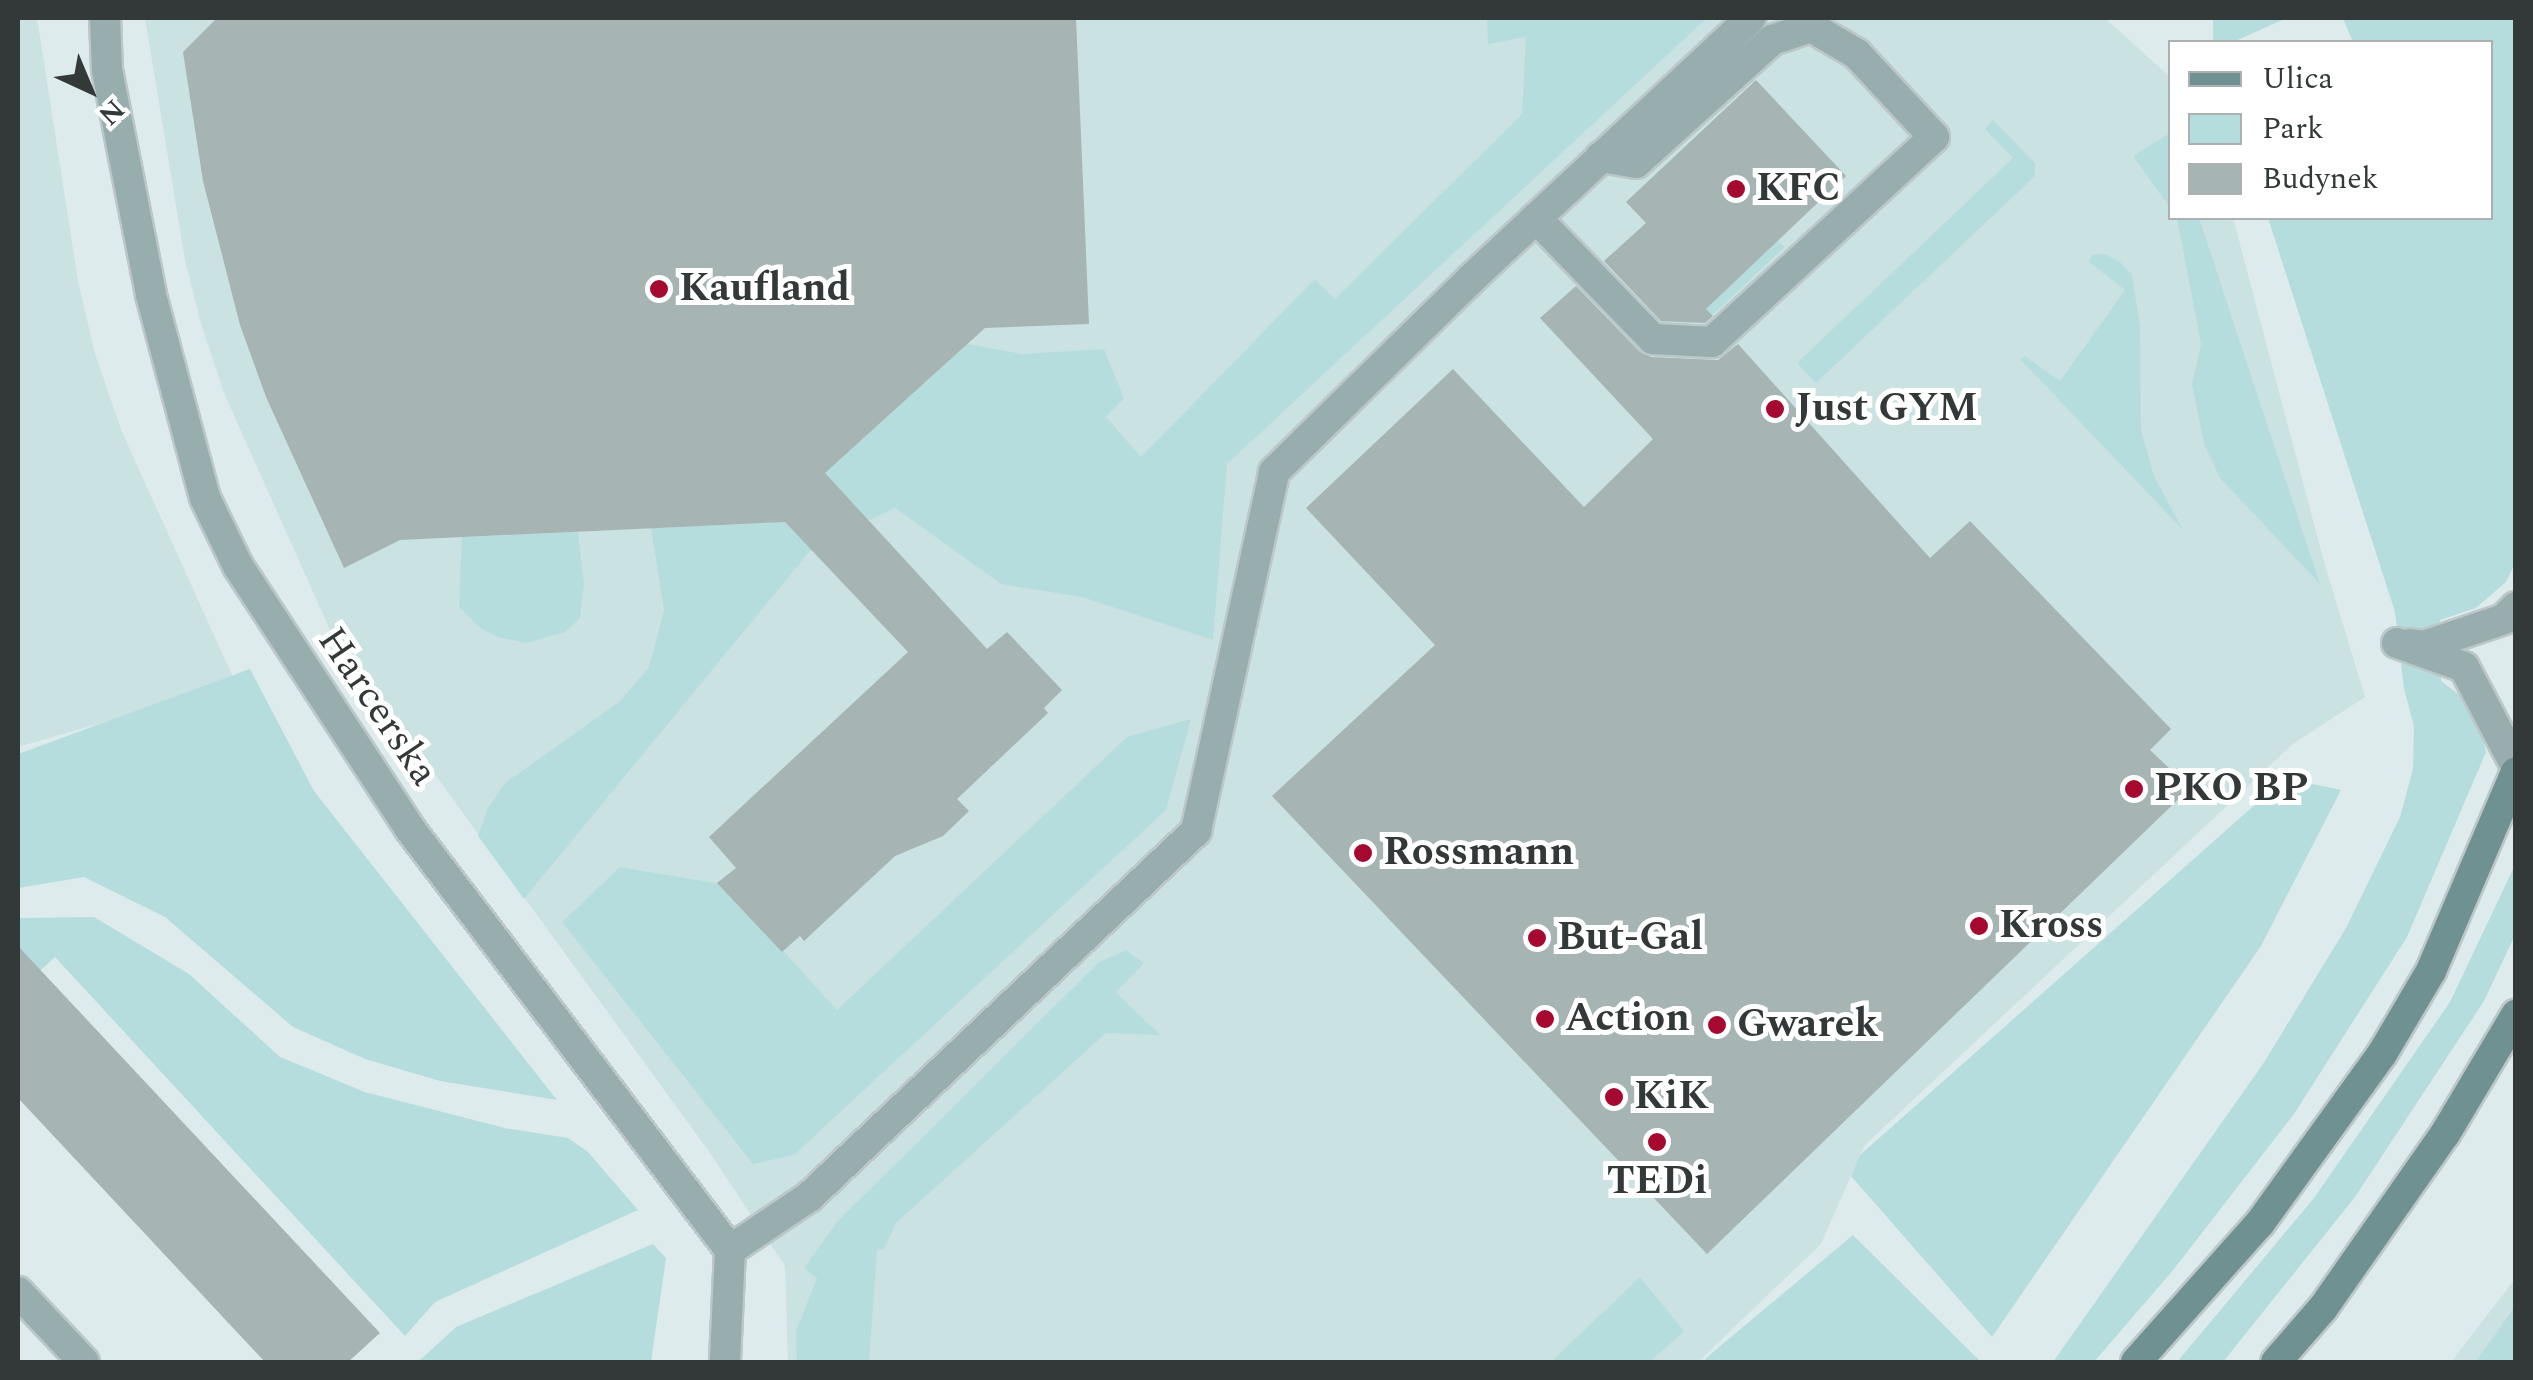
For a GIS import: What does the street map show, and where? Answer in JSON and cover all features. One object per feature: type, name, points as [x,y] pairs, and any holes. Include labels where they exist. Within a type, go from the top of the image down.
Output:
[{"type":"main road","points":[[2136,1362],[2260,1222],[2382,1054],[2431,971],[2516,769]]},
{"type":"main road","points":[[2276,1362],[2323,1308],[2434,1150],[2516,1015]]},
{"type":"street","name":"Harcerska","points":[[105,18],[107,70],[152,295],[205,498],[238,566],[410,829],[730,1250]]},
{"type":"street","points":[[724,1362],[730,1250],[809,1197],[1196,831],[1274,472],[1536,218],[1751,18]]},
{"type":"street","points":[[1536,218],[1653,339],[1712,342],[1934,136],[1857,54],[1811,27],[1772,40],[1636,163],[1602,157]]},
{"type":"street","points":[[2516,607],[2504,619],[2424,646],[2397,642],[2464,667],[2516,769]]},
{"type":"street","points":[[18,1292],[84,1362]]},
{"type":"shaded area","points":[[18,18],[37,18],[78,281],[95,354],[122,432],[236,684],[18,747]]},
{"type":"shaded area","points":[[145,18],[2105,18],[2168,75],[2168,220],[2234,220],[2324,562],[2365,697],[2294,743],[1864,1146],[1821,1244],[1698,1362],[788,1362],[785,1266],[710,1153],[330,630],[224,393],[185,260]]},
{"type":"shaded area","points":[[2515,1279],[2515,1362],[2451,1362]]},
{"type":"green space","points":[[1487,18],[1707,18],[1227,464],[1213,640],[1082,597],[1001,584],[895,508],[814,546],[524,899],[478,836],[487,810],[505,783],[619,702],[649,667],[664,610],[651,528],[769,523],[968,344],[1022,354],[1104,349],[1124,398],[1106,417],[1141,457],[1315,279],[1335,299],[1522,114],[1526,37],[1488,44]]},
{"type":"green space","points":[[2213,18],[2287,18],[2238,40],[2213,40]]},
{"type":"green space","points":[[2343,18],[2515,18],[2515,563],[2506,582],[2476,608],[2440,620],[2441,681],[2462,697],[2479,722],[2486,752],[2407,937],[2294,1114],[2174,1269],[2094,1362],[2053,1362],[2263,1064],[2346,928],[2400,817],[2413,769],[2414,726],[2404,689],[2395,612],[2269,220],[2493,220],[2493,40],[2352,40]]},
{"type":"green space","points":[[1993,120],[2035,163],[2035,176],[1816,383],[1797,363],[2013,158],[1985,129]]},
{"type":"green space","points":[[2168,134],[2168,205],[2133,156]]},
{"type":"green space","points":[[2177,220],[2200,220],[2320,584],[2220,478],[2204,444],[2192,385],[2201,344]]},
{"type":"green space","points":[[1778,241],[1785,247],[1716,312],[1695,323],[1662,322],[1647,307],[1668,288],[1696,318]]},
{"type":"green space","points":[[2104,254],[2119,261],[2132,275],[2140,326],[2141,430],[2154,476],[2183,530],[2020,359],[2025,356],[2060,381],[2125,290],[2089,262],[2092,255]]},
{"type":"green space","points":[[578,532],[584,584],[580,618],[565,632],[526,643],[498,637],[480,628],[459,607],[462,537]]},
{"type":"green space","points":[[250,669],[314,791],[557,1100],[440,1081],[365,1059],[293,1027],[165,917],[84,877],[18,888],[18,754]]},
{"type":"green space","points":[[1191,719],[1166,810],[794,1155],[753,1164],[562,922],[620,867],[722,884],[837,1010],[1127,737]]},
{"type":"green space","points":[[2285,778],[2341,790],[2261,946],[1992,1337],[1851,1176],[1860,1155]]},
{"type":"green space","points":[[2515,865],[2515,935],[2484,1001],[2355,1197],[2223,1362],[2177,1362],[2314,1198],[2450,1002]]},
{"type":"green space","points":[[94,917],[189,974],[280,1057],[365,1092],[505,1128],[568,1138],[588,1152],[638,1210],[435,1302],[405,1336],[55,957],[18,991],[18,918]]},
{"type":"green space","points":[[1126,950],[1144,963],[1116,992],[1160,1035],[1106,1033],[896,1223],[884,1249],[877,1250],[869,1362],[797,1362],[796,1331],[817,1278],[804,1268],[837,1222],[1099,962]]},
{"type":"green space","points":[[1853,1235],[1981,1362],[1702,1362],[1712,1353]]},
{"type":"green space","points":[[653,1244],[666,1258],[651,1362],[418,1362],[456,1327]]},
{"type":"green space","points":[[1640,1277],[1684,1331],[1650,1362],[1551,1362]]},
{"type":"green space","points":[[2515,1306],[2515,1362],[2475,1362],[2495,1335]]},
{"type":"building","name":"Kaufland","points":[[217,18],[1076,18],[1089,324],[985,328],[825,473],[987,649],[1007,632],[1062,690],[1044,708],[1048,713],[957,799],[969,811],[943,836],[895,856],[804,941],[800,936],[782,952],[717,883],[736,868],[709,837],[908,652],[785,522],[400,540],[344,568],[266,397],[240,325],[203,181],[183,52]]},
{"type":"building","name":"KFC","points":[[1756,80],[1846,176],[1706,309],[1713,316],[1705,323],[1661,321],[1604,261],[1646,223],[1626,202]]},
{"type":"building","name":"Gwarek","points":[[1576,286],[1640,352],[1651,357],[1718,360],[1738,344],[1930,558],[1970,521],[2171,729],[2150,750],[2190,788],[1707,1254],[1272,796],[1435,645],[1306,508],[1453,369],[1584,507],[1653,439],[1540,318]]},
{"type":"building","points":[[18,946],[380,1333],[348,1362],[265,1362],[18,1098]]},
{"type":"place","name":"KFC","points":[[1736,189]]},
{"type":"place","name":"Kaufland","points":[[659,289]]},
{"type":"place","name":"Just GYM","points":[[1775,409]]},
{"type":"place","name":"PKO BP","points":[[2134,789]]},
{"type":"place","name":"Rossmann","points":[[1363,853]]},
{"type":"place","name":"Kross","points":[[1979,926]]},
{"type":"place","name":"But-Gal","points":[[1537,938]]},
{"type":"place","name":"Action","points":[[1545,1019]]},
{"type":"place","name":"Gwarek","points":[[1717,1025]]},
{"type":"place","name":"KiK","points":[[1614,1097]]},
{"type":"place","name":"TEDi","points":[[1657,1142]]}]
